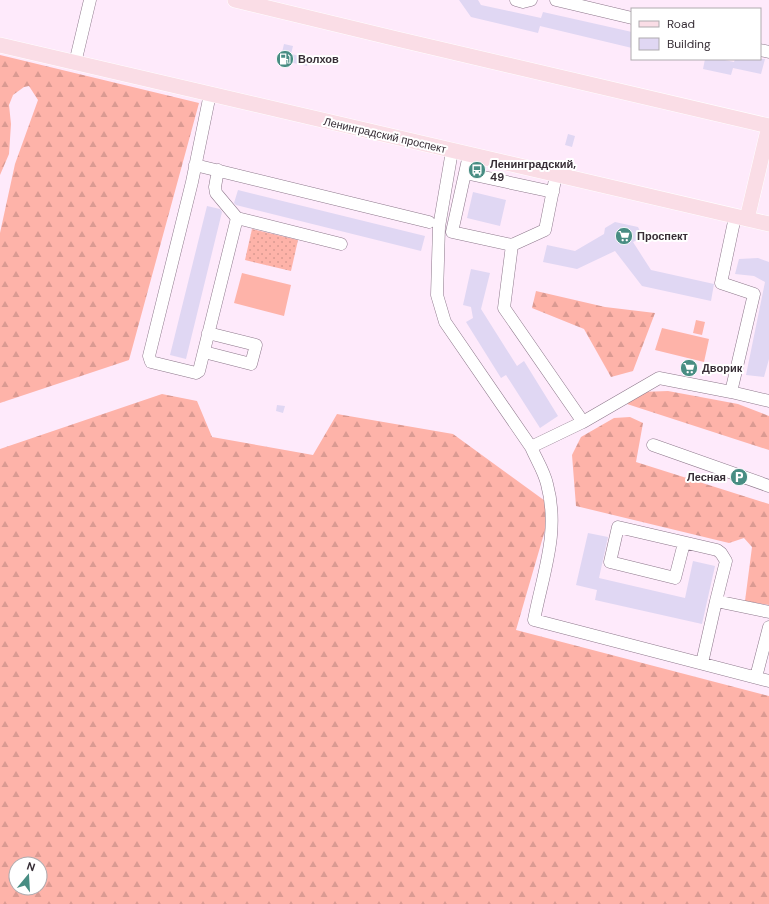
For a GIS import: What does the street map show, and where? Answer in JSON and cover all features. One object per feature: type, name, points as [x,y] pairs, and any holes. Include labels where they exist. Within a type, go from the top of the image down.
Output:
[{"type":"main road","points":[[235,0],[769,126],[741,218]]},
{"type":"main road","name":"Ленинградский проспект","points":[[0,45],[769,224]]},
{"type":"street","points":[[76,63],[90,0]]},
{"type":"street","points":[[516,0],[523,2],[531,0]]},
{"type":"street","points":[[556,0],[631,18]]},
{"type":"street","points":[[210,94],[195,165],[149,359],[151,362],[196,373],[199,371],[237,218]]},
{"type":"street","points":[[452,150],[439,227],[437,295],[445,322],[531,447],[547,483],[553,519],[550,552],[534,620],[702,663],[761,671],[769,681]]},
{"type":"street","points":[[469,155],[452,232],[512,245],[544,230],[556,175]]},
{"type":"street","points":[[195,165],[429,222]]},
{"type":"street","points":[[218,170],[215,187],[216,193],[237,218],[341,244]]},
{"type":"street","points":[[465,173],[553,192]]},
{"type":"street","points":[[731,392],[754,294],[721,283],[741,218]]},
{"type":"street","points":[[512,245],[504,308],[583,422]]},
{"type":"street","points":[[204,352],[252,364],[256,345],[208,333]]},
{"type":"street","points":[[531,447],[583,422],[658,378],[769,401]]},
{"type":"street","points":[[653,445],[769,486]]},
{"type":"street","points":[[684,543],[675,578],[610,562],[618,527],[717,550],[724,557],[726,561],[702,663]]},
{"type":"street","points":[[716,601],[769,612]]},
{"type":"street","points":[[761,671],[769,627]]},
{"type":"green space","points":[[0,55],[199,103],[129,360],[0,403],[0,233],[15,164],[38,100],[29,86],[24,87],[13,95],[9,105],[11,124],[9,154],[0,175]]},
{"type":"green space","points":[[252,229],[298,240],[291,271],[245,260]]},
{"type":"green space","points":[[242,273],[291,285],[284,316],[234,303]]},
{"type":"green space","points":[[536,291],[605,307],[655,313],[633,371],[611,377],[584,329],[532,308]]},
{"type":"green space","points":[[696,320],[705,322],[702,335],[693,333]]},
{"type":"green space","points":[[662,328],[709,339],[704,362],[655,350]]},
{"type":"green space","points":[[668,391],[738,404],[769,416],[769,450],[627,404],[640,392]]},
{"type":"green space","points":[[162,394],[197,401],[212,437],[313,455],[337,414],[453,434],[552,506],[516,630],[769,696],[769,904],[0,904],[0,449]]},
{"type":"green space","points":[[630,417],[643,423],[636,462],[769,504],[769,605],[745,601],[752,547],[744,538],[729,543],[576,506],[572,455],[581,437],[614,418]]},
{"type":"building","points":[[459,0],[478,0],[481,5],[541,18],[543,12],[631,32],[631,48],[540,26],[538,33],[471,17]]},
{"type":"building","points":[[284,44],[293,46],[291,54],[309,58],[307,66],[289,62],[287,67],[279,65]]},
{"type":"building","points":[[765,59],[761,74],[733,68],[731,75],[703,69],[705,60],[725,60],[734,62],[735,60]]},
{"type":"building","points":[[568,134],[575,136],[572,147],[565,145]]},
{"type":"building","points":[[238,190],[425,236],[421,251],[236,205],[234,203]]},
{"type":"building","points":[[473,192],[506,200],[500,226],[467,218]]},
{"type":"building","points":[[207,206],[220,209],[222,212],[186,359],[170,355]]},
{"type":"building","points":[[615,222],[638,227],[643,237],[633,242],[651,270],[714,284],[711,301],[642,286],[615,251],[577,269],[543,262],[547,245],[575,251],[604,234],[605,228]]},
{"type":"building","points":[[758,258],[769,262],[769,359],[764,377],[746,375],[765,282],[754,276],[735,274],[739,259]]},
{"type":"building","points":[[471,269],[490,273],[481,309],[517,366],[524,361],[558,416],[540,428],[506,375],[501,378],[466,322],[473,318],[471,307],[463,305]]},
{"type":"building","points":[[277,405],[285,406],[283,413],[276,411]]},
{"type":"building","points":[[588,533],[608,537],[599,578],[685,598],[693,561],[715,566],[702,624],[595,600],[597,590],[576,585]]},
{"type":"place","name":"Волхов","points":[[285,59]]},
{"type":"place","name":"Ленинградский, 49","points":[[477,170]]},
{"type":"place","name":"Проспект","points":[[624,236]]},
{"type":"place","name":"Дворик","points":[[689,368]]},
{"type":"place","name":"Лесная","points":[[739,477]]}]
